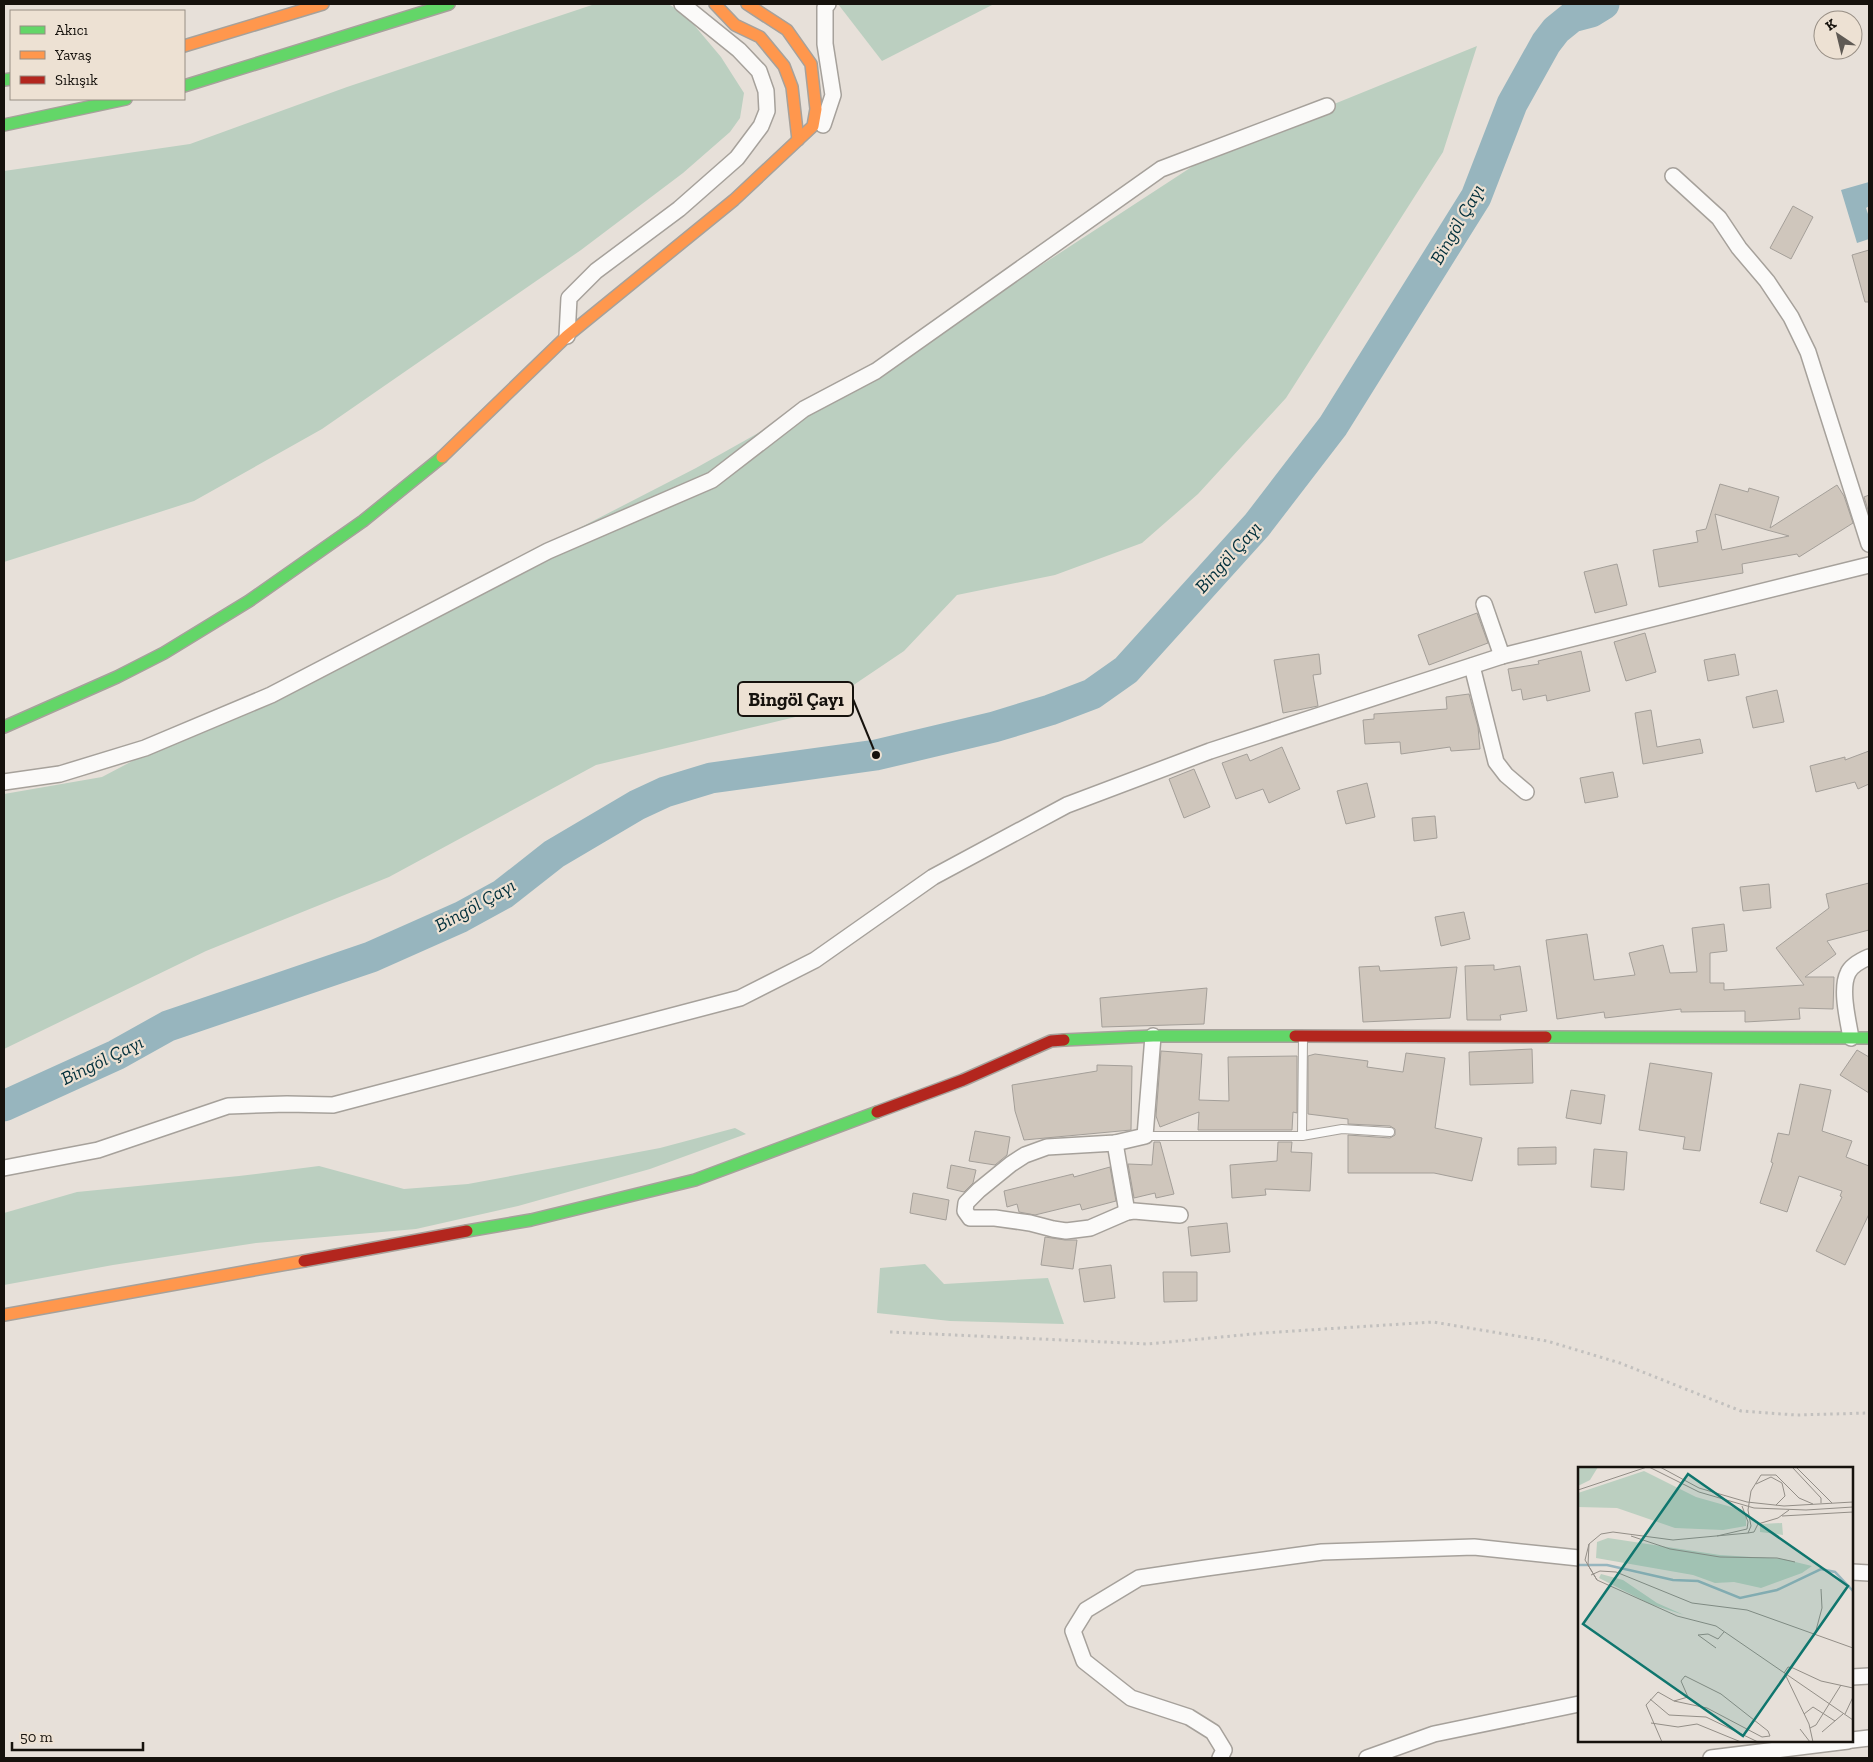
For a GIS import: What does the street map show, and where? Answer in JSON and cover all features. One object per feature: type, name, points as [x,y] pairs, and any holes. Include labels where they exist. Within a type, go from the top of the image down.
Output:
[{"type":"main road","points":[[185,46],[323,4]]},
{"type":"main road","points":[[185,86],[448,4]]},
{"type":"main road","points":[[715,4],[735,25],[760,37],[784,66],[792,87],[798,140]]},
{"type":"main road","points":[[4,726],[117,677],[156,657],[210,626],[264,591],[363,521],[419,476],[479,422],[567,336],[734,200],[798,140],[812,126],[816,109],[811,64],[787,30],[747,4]]},
{"type":"main road","points":[[4,125],[121,100]]},
{"type":"main road","points":[[4,1315],[531,1220],[696,1180],[963,1080],[1051,1041],[1153,1036],[1868,1039]]},
{"type":"street","points":[[567,336],[569,298],[596,271],[679,210],[738,158],[761,126],[767,112],[766,90],[759,71],[739,50],[682,4]]},
{"type":"street","points":[[798,140],[821,131],[833,95],[825,44],[826,7],[828,4]]},
{"type":"street","points":[[4,782],[60,774],[145,748],[271,695],[548,551],[712,480],[804,409],[876,371],[1162,169],[1327,106]]},
{"type":"street","points":[[1673,176],[1719,218],[1739,248],[1768,281],[1791,317],[1808,352],[1869,544]]},
{"type":"street","points":[[4,1168],[98,1150],[228,1106],[287,1104],[333,1106],[740,998],[815,960],[933,877],[1066,805],[1210,751],[1502,656],[1869,565]]},
{"type":"street","points":[[1484,604],[1502,656]]},
{"type":"street","points":[[1472,666],[1496,762],[1506,775],[1526,792]]},
{"type":"street","points":[[1850,1038],[1844,986],[1848,971],[1869,956]]},
{"type":"street","points":[[1153,1036],[1145,1136],[1115,1144],[1048,1147],[1037,1150],[1011,1164],[979,1190],[966,1203],[965,1211],[970,1218],[1012,1220],[1066,1231],[1090,1228],[1127,1212],[1142,1211],[1180,1215]]},
{"type":"street","points":[[1115,1144],[1127,1212]]},
{"type":"street","points":[[1220,1758],[1224,1750],[1213,1732],[1189,1717],[1131,1698],[1084,1661],[1073,1631],[1086,1610],[1139,1578],[1322,1552],[1474,1547],[1578,1558]]},
{"type":"street","points":[[1853,1572],[1869,1573]]},
{"type":"street","points":[[1853,1676],[1869,1676]]},
{"type":"street","points":[[1367,1758],[1434,1734],[1578,1704]]},
{"type":"street","points":[[1853,1740],[1869,1738]]},
{"type":"street","points":[[1712,1758],[1840,1742]]},
{"type":"lane","points":[[1302,1036],[1302,1136]]},
{"type":"lane","points":[[1145,1136],[1302,1136],[1342,1129],[1390,1132]]},
{"type":"path","points":[[890,1332],[1148,1344],[1263,1333],[1434,1322],[1548,1341],[1620,1363],[1741,1411],[1796,1415],[1869,1413]]},
{"type":"green space","points":[[595,4],[668,4],[684,13],[721,57],[744,93],[740,118],[730,132],[683,173],[581,250],[322,429],[194,501],[4,562],[4,171],[190,144],[347,87]]},
{"type":"green space","points":[[838,4],[994,4],[882,61]]},
{"type":"green space","points":[[1477,46],[1443,152],[1286,398],[1198,494],[1142,543],[1055,575],[957,595],[904,651],[812,713],[596,765],[389,877],[206,951],[4,1049],[4,794],[102,777],[696,468],[895,356],[997,294],[1213,153]]},
{"type":"green space","points":[[735,1128],[746,1134],[650,1169],[518,1206],[416,1229],[256,1243],[113,1265],[4,1285],[4,1213],[77,1192],[319,1166],[404,1189],[468,1184],[660,1148]]},
{"type":"green space","points":[[925,1264],[944,1284],[1048,1278],[1064,1324],[950,1321],[877,1313],[880,1268]]},
{"type":"water","points":[[1869,182],[1869,206],[1866,208],[1869,217],[1869,239],[1857,243],[1841,190]]},
{"type":"building","points":[[1793,206],[1813,217],[1791,259],[1770,248]]},
{"type":"building","points":[[1869,250],[1869,302],[1865,302],[1852,255]]},
{"type":"building","points":[[1720,484],[1748,492],[1749,488],[1779,497],[1770,528],[1837,485],[1844,496],[1853,523],[1799,557],[1797,554],[1742,564],[1743,573],[1659,587],[1653,550],[1698,542],[1696,531],[1706,529]],"holes":[[[1715,514],[1789,536],[1722,550]]]},
{"type":"building","points":[[1869,495],[1869,513],[1864,497]]},
{"type":"building","points":[[1617,564],[1627,605],[1595,613],[1584,572]]},
{"type":"building","points":[[1477,613],[1488,643],[1429,665],[1418,635]]},
{"type":"building","points":[[1645,633],[1656,672],[1626,681],[1614,642]]},
{"type":"building","points":[[1581,651],[1590,691],[1547,701],[1546,695],[1523,700],[1521,689],[1512,691],[1508,669],[1539,664],[1538,661]]},
{"type":"building","points":[[1319,654],[1321,674],[1313,675],[1318,706],[1283,713],[1274,660]]},
{"type":"building","points":[[1735,654],[1739,675],[1708,681],[1704,660]]},
{"type":"building","points":[[1777,690],[1784,722],[1753,728],[1746,697]]},
{"type":"building","points":[[1469,694],[1478,727],[1480,749],[1451,751],[1450,747],[1401,754],[1400,742],[1365,744],[1363,720],[1374,719],[1374,714],[1447,709],[1446,697]]},
{"type":"building","points":[[1651,710],[1657,747],[1700,739],[1703,753],[1643,764],[1635,713]]},
{"type":"building","points":[[1282,747],[1300,789],[1269,803],[1263,789],[1236,799],[1222,763],[1247,754],[1250,761]]},
{"type":"building","points":[[1869,751],[1869,784],[1858,789],[1855,782],[1816,792],[1810,766],[1845,757],[1845,760]]},
{"type":"building","points":[[1194,769],[1210,807],[1184,818],[1169,779]]},
{"type":"building","points":[[1613,772],[1618,797],[1585,803],[1580,778]]},
{"type":"building","points":[[1367,783],[1375,817],[1346,824],[1337,791]]},
{"type":"building","points":[[1435,816],[1437,838],[1414,841],[1412,818]]},
{"type":"building","points":[[1869,883],[1869,930],[1827,941],[1836,954],[1805,977],[1834,977],[1833,1009],[1799,1008],[1800,1019],[1745,1022],[1745,1011],[1681,1012],[1681,1009],[1605,1018],[1604,1012],[1557,1019],[1546,940],[1587,934],[1594,980],[1635,975],[1629,953],[1663,945],[1670,973],[1697,972],[1692,928],[1724,924],[1727,951],[1710,953],[1710,983],[1724,983],[1724,990],[1804,985],[1776,948],[1829,908],[1826,894]]},
{"type":"building","points":[[1769,884],[1771,908],[1743,911],[1740,887]]},
{"type":"building","points":[[1464,912],[1470,939],[1441,946],[1435,917]]},
{"type":"building","points":[[1494,965],[1494,970],[1520,966],[1527,1011],[1500,1015],[1501,1020],[1467,1020],[1465,966]]},
{"type":"building","points":[[1379,966],[1380,971],[1457,967],[1450,1018],[1363,1022],[1359,967]]},
{"type":"building","points":[[1207,988],[1204,1024],[1102,1027],[1100,998]]},
{"type":"building","points":[[1532,1049],[1533,1083],[1470,1085],[1469,1052]]},
{"type":"building","points":[[1857,1050],[1869,1057],[1869,1093],[1840,1075]]},
{"type":"building","points":[[1161,1051],[1202,1054],[1199,1100],[1229,1101],[1228,1057],[1297,1056],[1297,1113],[1293,1112],[1292,1130],[1198,1130],[1199,1112],[1160,1127],[1156,1116]]},
{"type":"building","points":[[1406,1053],[1445,1058],[1435,1128],[1482,1138],[1472,1181],[1434,1173],[1348,1173],[1348,1135],[1390,1138],[1395,1135],[1395,1129],[1390,1126],[1348,1124],[1348,1119],[1308,1114],[1308,1056],[1315,1054],[1368,1061],[1367,1067],[1403,1072]]},
{"type":"building","points":[[1650,1063],[1712,1073],[1700,1151],[1683,1149],[1685,1137],[1639,1130]]},
{"type":"building","points":[[1097,1065],[1132,1066],[1131,1130],[1024,1140],[1015,1111],[1012,1085],[1097,1071]]},
{"type":"building","points":[[1800,1084],[1831,1090],[1822,1131],[1852,1141],[1846,1157],[1869,1166],[1869,1214],[1845,1265],[1816,1251],[1842,1197],[1840,1196],[1842,1191],[1799,1176],[1787,1212],[1760,1203],[1773,1163],[1771,1162],[1778,1133],[1789,1135]]},
{"type":"building","points":[[1571,1090],[1605,1095],[1601,1124],[1566,1118]]},
{"type":"building","points":[[975,1131],[1010,1137],[1007,1155],[995,1165],[969,1161]]},
{"type":"building","points":[[1154,1142],[1160,1142],[1174,1194],[1156,1198],[1155,1193],[1134,1198],[1128,1164],[1152,1165]]},
{"type":"building","points":[[1278,1142],[1292,1142],[1291,1152],[1312,1153],[1310,1191],[1265,1189],[1266,1195],[1232,1198],[1230,1165],[1277,1161]]},
{"type":"building","points":[[1556,1147],[1556,1164],[1518,1165],[1518,1148]]},
{"type":"building","points":[[1594,1149],[1627,1152],[1624,1190],[1591,1187]]},
{"type":"building","points":[[951,1165],[976,1170],[973,1183],[964,1192],[947,1188]]},
{"type":"building","points":[[1110,1167],[1116,1201],[1082,1210],[1080,1204],[1035,1215],[1019,1212],[1017,1204],[1007,1207],[1004,1191],[1073,1174],[1074,1177]]},
{"type":"building","points":[[913,1193],[949,1200],[946,1220],[910,1213]]},
{"type":"building","points":[[1227,1223],[1230,1252],[1191,1256],[1188,1227]]},
{"type":"building","points":[[1045,1237],[1077,1240],[1073,1269],[1041,1265]]},
{"type":"building","points":[[1111,1265],[1115,1298],[1084,1302],[1079,1269]]},
{"type":"building","points":[[1163,1272],[1197,1272],[1197,1301],[1164,1302]]},
{"type":"waterway","name":"Bingöl Çayı","points":[[4,1106],[116,1055],[168,1026],[371,957],[461,917],[503,894],[554,854],[637,805],[665,792],[711,778],[876,755],[994,727],[1050,710],[1092,694],[1126,670],[1257,525],[1333,426],[1476,197],[1512,104],[1546,43],[1556,30],[1572,17],[1591,12],[1604,4]]},
{"type":"traffic: fast","points":[[185,86],[449,4]]},
{"type":"traffic: fast","points":[[4,80],[10,79]]},
{"type":"traffic: fast","points":[[4,125],[121,100]]},
{"type":"traffic: fast","points":[[4,727],[117,677],[164,653],[249,601],[363,521],[442,457]]},
{"type":"traffic: fast","points":[[1064,1040],[1153,1036],[1295,1036]]},
{"type":"traffic: fast","points":[[1546,1037],[1869,1038]]},
{"type":"traffic: fast","points":[[467,1231],[531,1220],[695,1180],[877,1112]]},
{"type":"traffic: slow","points":[[185,46],[323,4]]},
{"type":"traffic: slow","points":[[715,4],[735,25],[760,37],[784,66],[792,87],[798,140]]},
{"type":"traffic: slow","points":[[747,4],[787,30],[811,64],[816,109],[813,126],[798,140]]},
{"type":"traffic: slow","points":[[442,457],[567,336],[734,200],[798,140]]},
{"type":"traffic: slow","points":[[4,1315],[304,1261]]},
{"type":"traffic: jam","points":[[1295,1036],[1546,1037]]},
{"type":"traffic: jam","points":[[877,1112],[963,1080],[1051,1041],[1064,1040]]},
{"type":"traffic: jam","points":[[304,1261],[467,1231]]},
{"type":"place","name":"Bingöl Çayı","points":[[876,755]]}]
